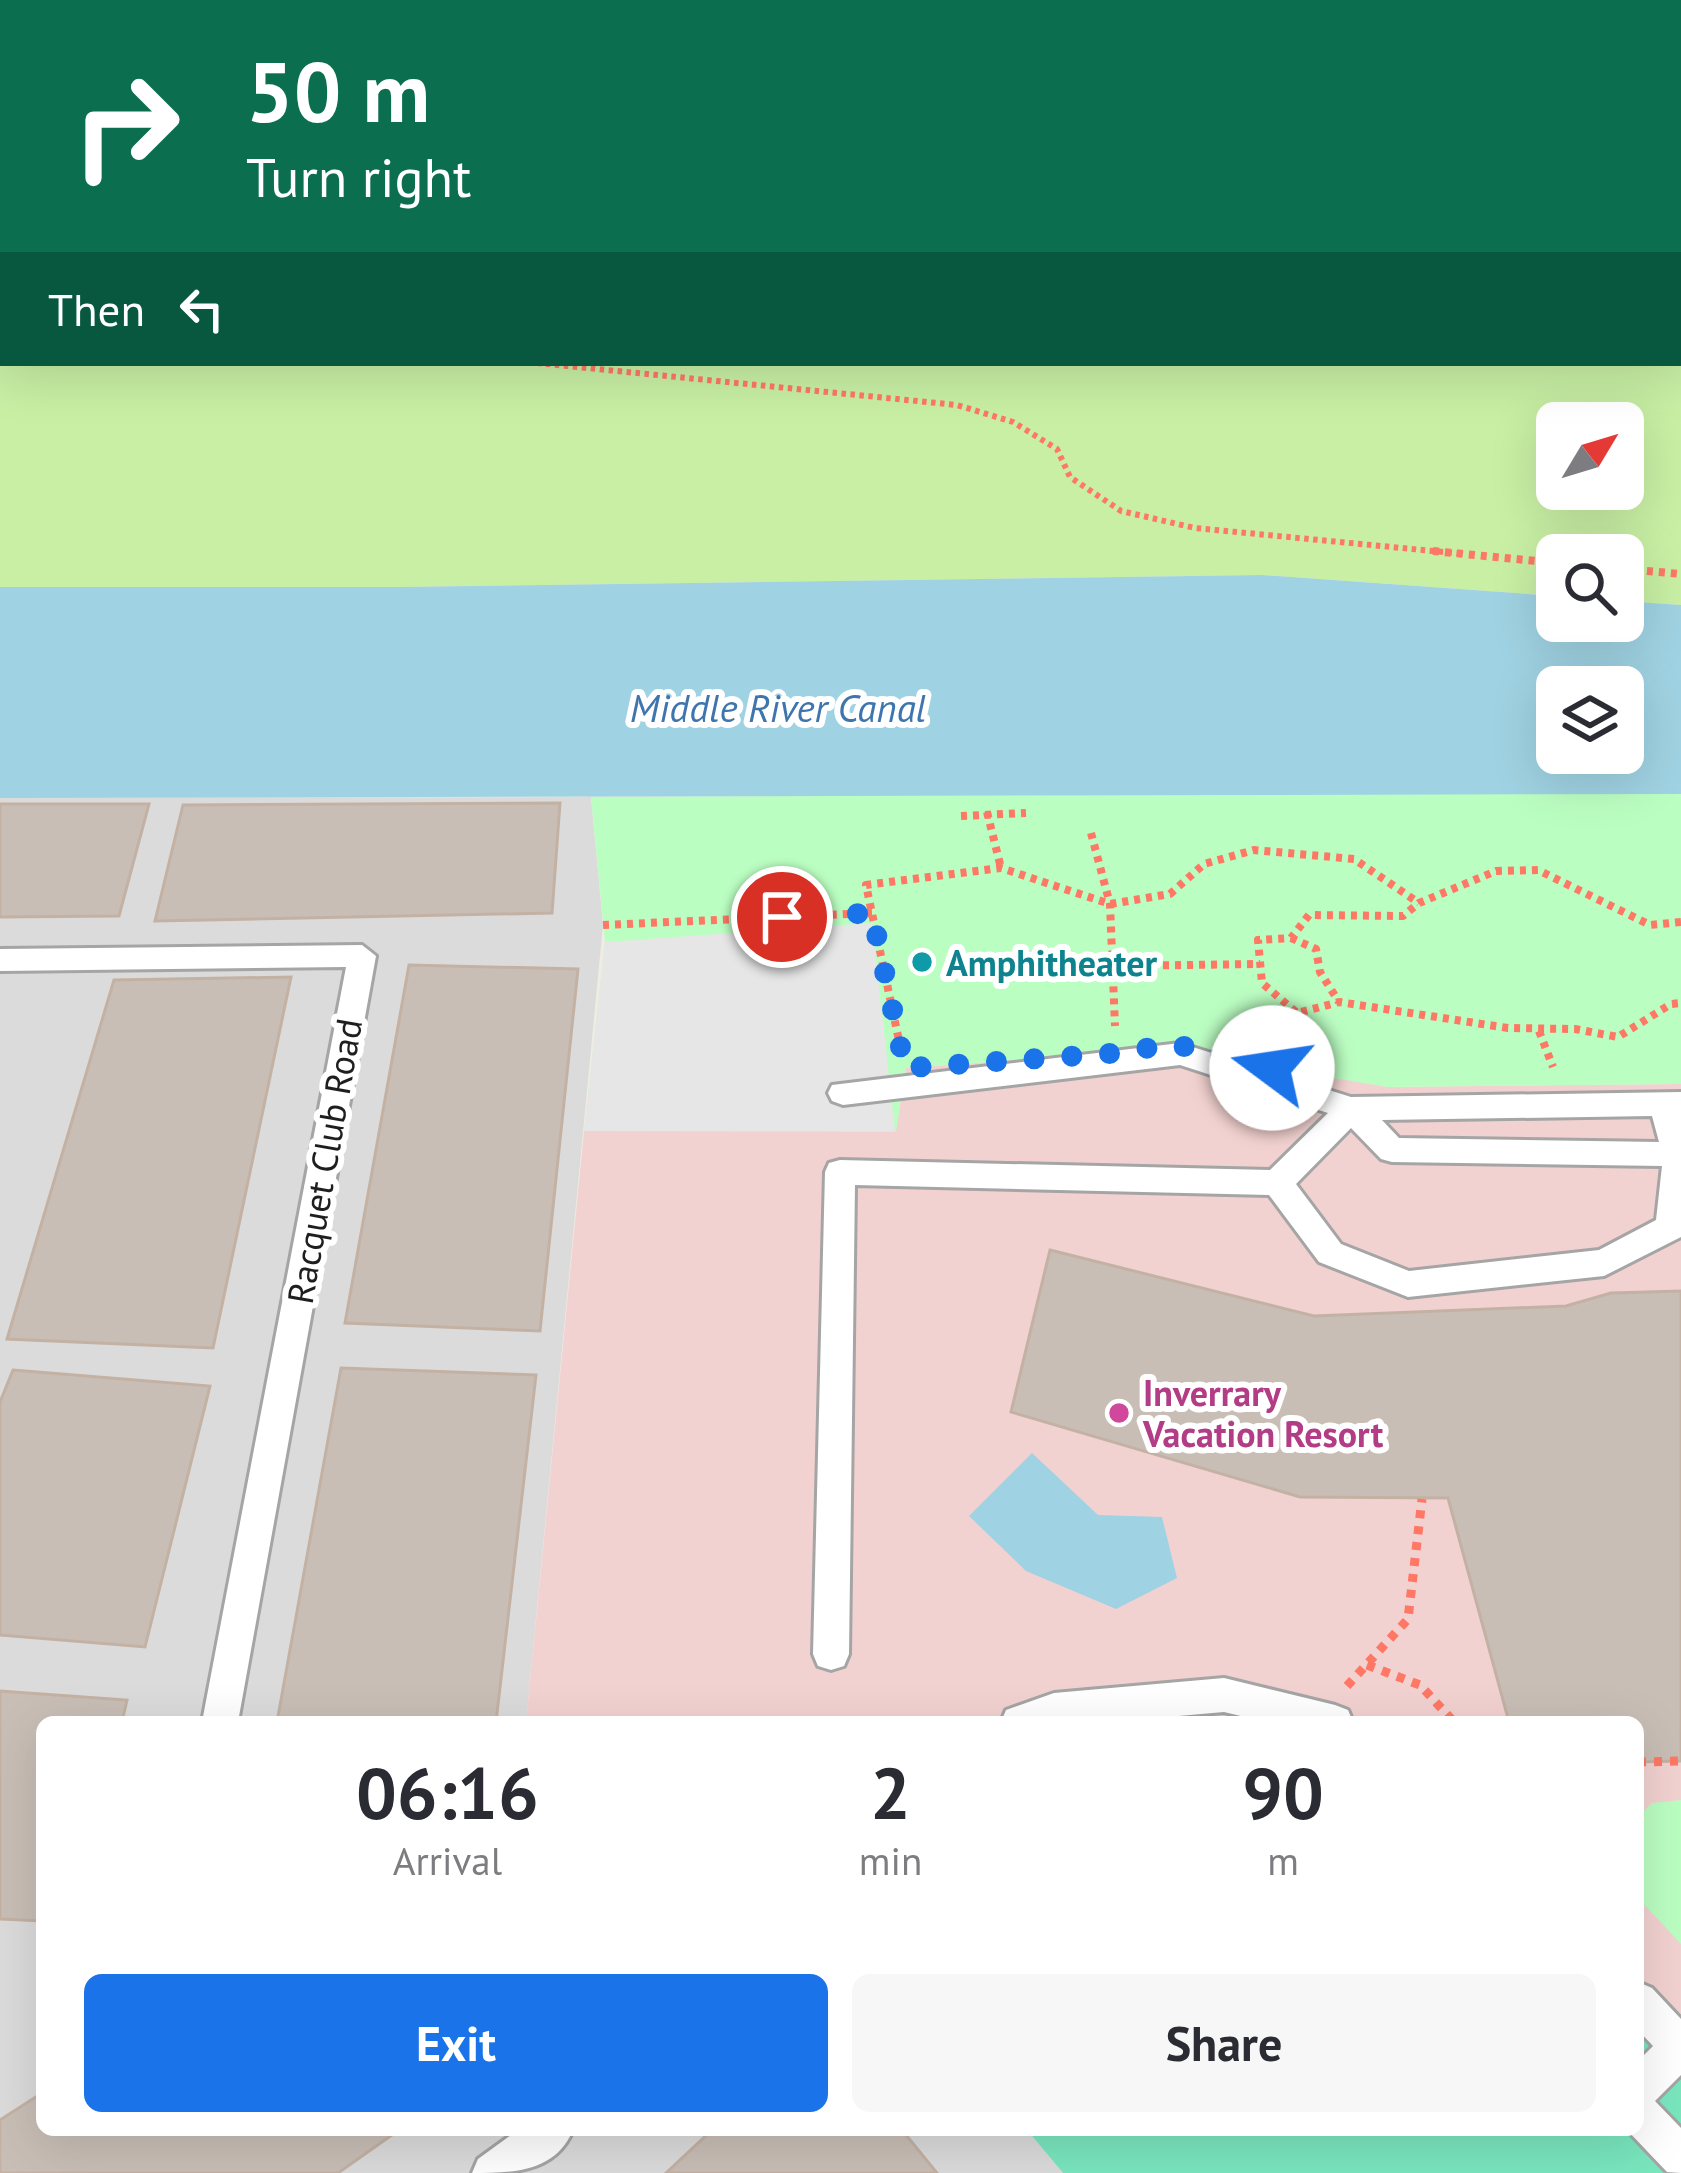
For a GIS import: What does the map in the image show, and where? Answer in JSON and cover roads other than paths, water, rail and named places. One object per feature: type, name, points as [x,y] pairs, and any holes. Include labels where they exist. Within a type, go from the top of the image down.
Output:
[{"type":"lane","name":"Racquet Club Road","points":[[0,960],[362,956],[221,1716]]},
{"type":"lane","points":[[842,1093],[1180,1054],[1352,1109],[1672,1104],[1679,1154],[1676,1227],[1604,1263],[1408,1284],[1330,1253],[1277,1183]]},
{"type":"lane","points":[[1352,1109],[1392,1150],[1679,1154]]},
{"type":"lane","points":[[831,1654],[840,1172],[1277,1183],[1352,1109]]},
{"type":"lane","points":[[1036,1716],[1054,1710],[1224,1695],[1289,1716]]},
{"type":"lane","points":[[1307,1716],[1341,1705]]},
{"type":"lane","points":[[1644,2008],[1681,2047],[1644,2084]]},
{"type":"lane","points":[[1644,2118],[1681,2158]]},
{"type":"lane","points":[[513,2158],[544,2136]]},
{"type":"water","name":"Middle River Canal","points":[[1262,575],[1536,595],[1536,642],[1644,642],[1644,602],[1681,605],[1681,794],[0,798],[0,587],[400,587]]},
{"type":"water","points":[[1032,1453],[1098,1515],[1162,1517],[1177,1578],[1116,1609],[1026,1571],[969,1516]]},
{"type":"place","name":"Amphitheater","points":[[922,962]]},
{"type":"place","name":"Inverrary Vacation Resort","points":[[1119,1413]]}]
